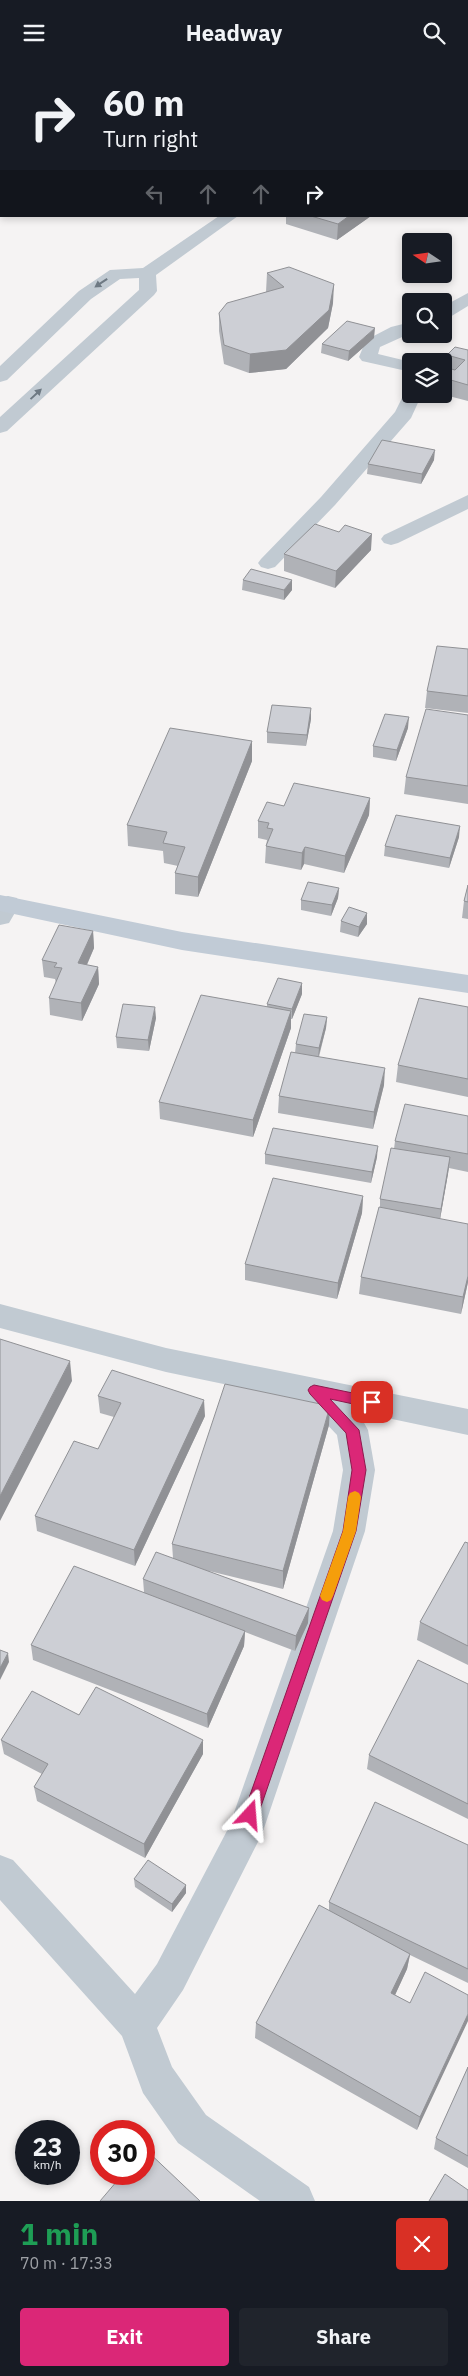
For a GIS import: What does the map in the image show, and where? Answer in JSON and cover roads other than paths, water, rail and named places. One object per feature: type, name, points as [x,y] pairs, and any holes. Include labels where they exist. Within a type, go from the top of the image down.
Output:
[{"type":"street","points":[[0,376],[85,295],[116,273],[147,273],[229,217]]},
{"type":"street","points":[[0,427],[148,291],[147,273]]},
{"type":"street","points":[[452,308],[468,298]]},
{"type":"street","points":[[402,330],[372,344],[368,357],[402,365]]},
{"type":"street","points":[[268,563],[328,501],[404,413],[409,403]]},
{"type":"street","points":[[391,539],[468,501]]},
{"type":"street","points":[[3,908],[182,941],[468,984]]},
{"type":"street","points":[[0,1316],[166,1360],[468,1422]]},
{"type":"street","points":[[137,2024],[170,1977],[244,1834],[349,1531],[359,1470],[352,1430],[314,1390]]},
{"type":"street","points":[[0,1873],[137,2024],[157,2079],[192,2129],[295,2201]]}]
